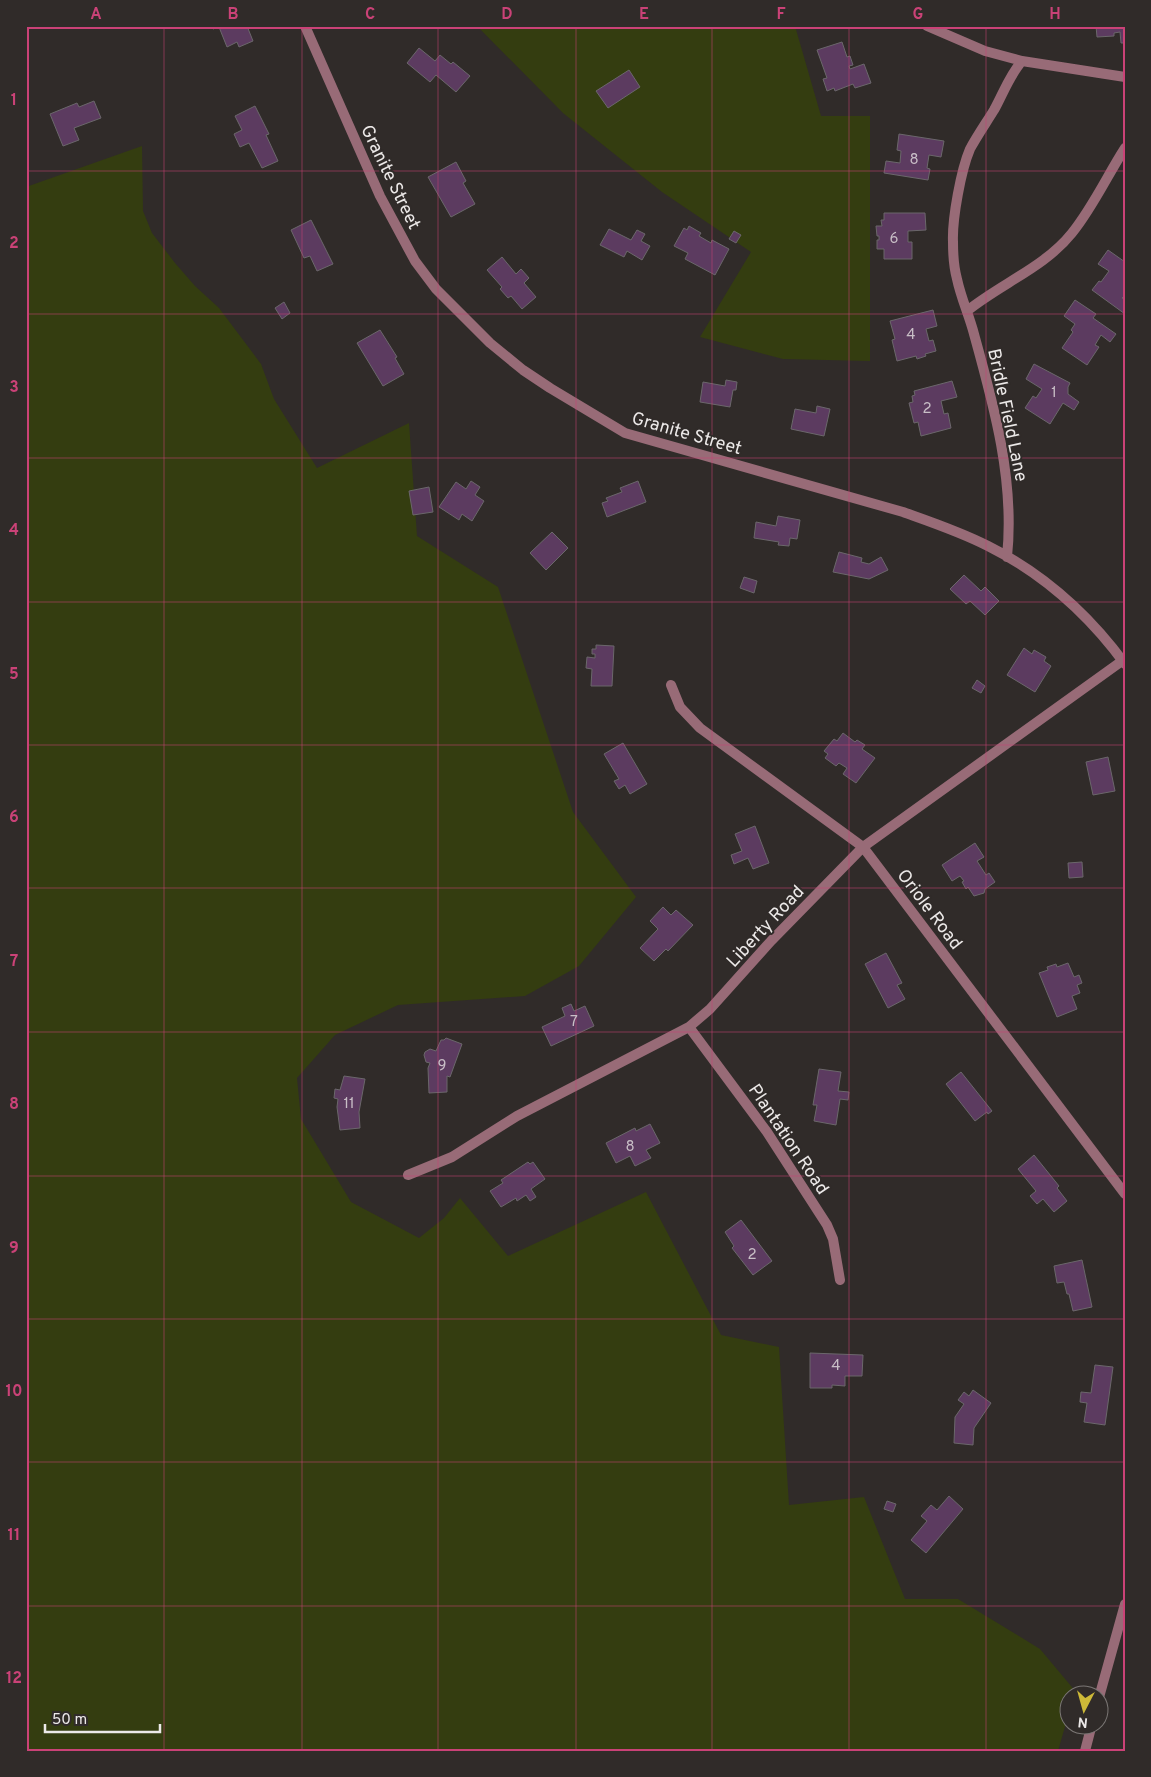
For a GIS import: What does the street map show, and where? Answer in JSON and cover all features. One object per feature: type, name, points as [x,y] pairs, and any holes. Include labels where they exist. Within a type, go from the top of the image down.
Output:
[{"type":"street","name":"Granite Street","points":[[305,26],[380,196],[415,261],[436,289],[490,343],[523,370],[565,398],[625,433],[902,512],[946,527],[988,546],[1029,570],[1076,607],[1123,662]]},
{"type":"street","points":[[928,26],[985,51],[1022,61],[1125,77]]},
{"type":"street","name":"Bridle Field Lane","points":[[1007,557],[1009,541],[1008,504],[1003,457],[991,398],[967,311],[956,279],[952,240],[957,194],[970,150],[995,108],[1013,71],[1022,61]]},
{"type":"street","points":[[967,311],[985,296],[1042,261],[1072,234],[1096,198],[1125,148]]},
{"type":"street","name":"Liberty Road","points":[[408,1175],[452,1157],[516,1116],[689,1027],[710,1008],[863,847],[1123,662]]},
{"type":"street","name":"Oriole Road","points":[[671,685],[680,707],[700,728],[863,847],[1125,1194]]},
{"type":"street","name":"Plantation Road","points":[[689,1027],[767,1132],[827,1226],[833,1239],[840,1280]]},
{"type":"street","points":[[1103,1684],[1125,1604]]},
{"type":"street","points":[[1085,1751],[1089,1734]]},
{"type":"green space","points":[[477,26],[795,26],[821,116],[870,116],[870,361],[783,359],[700,337],[751,252],[662,192],[563,113]]},
{"type":"green space","points":[[142,146],[143,211],[152,233],[195,286],[219,308],[261,364],[274,399],[317,468],[409,423],[417,536],[498,587],[573,812],[636,897],[579,966],[525,996],[398,1005],[335,1035],[297,1078],[301,1119],[351,1202],[419,1238],[444,1218],[460,1198],[508,1256],[646,1192],[721,1335],[779,1347],[789,1505],[864,1497],[905,1599],[958,1599],[1040,1649],[1069,1684],[1058,1684],[1058,1734],[1063,1734],[1058,1751],[26,1751],[26,187]]},
{"type":"building","points":[[212,26],[247,26],[253,41],[239,47],[237,42],[227,47],[219,27],[213,29]]},
{"type":"building","points":[[1096,26],[1125,26],[1125,43],[1121,43],[1120,32],[1114,33],[1114,36],[1097,37]]},
{"type":"building","points":[[842,42],[847,57],[850,56],[853,65],[849,66],[850,69],[864,64],[871,83],[855,88],[853,84],[835,91],[834,88],[827,91],[823,79],[827,78],[817,50]]},
{"type":"building","points":[[419,48],[435,61],[440,55],[451,64],[453,62],[470,76],[456,92],[436,75],[430,82],[407,63]]},
{"type":"building","points":[[629,70],[640,87],[608,108],[596,91]]},
{"type":"building","points":[[94,101],[101,118],[74,128],[79,140],[63,146],[50,114],[77,103],[79,107]]},
{"type":"building","points":[[255,106],[269,134],[266,135],[278,161],[262,168],[249,143],[240,147],[234,134],[242,130],[235,116]]},
{"type":"building","points":[[899,134],[944,141],[941,157],[929,155],[927,168],[930,169],[928,180],[884,173],[886,161],[900,163],[901,151],[897,150]]},
{"type":"building","points":[[456,162],[466,181],[463,183],[475,204],[451,217],[428,177]]},
{"type":"building","points":[[884,213],[925,213],[926,230],[908,231],[908,242],[912,242],[912,259],[884,259],[884,249],[877,249],[879,236],[877,236],[876,226],[882,226],[881,220],[884,220]]},
{"type":"building","points":[[311,220],[333,264],[317,271],[310,256],[304,258],[291,230]]},
{"type":"building","points":[[689,226],[701,233],[699,236],[711,243],[712,240],[729,249],[715,275],[685,259],[688,253],[674,246],[684,228],[687,230]]},
{"type":"building","points":[[609,229],[631,240],[637,230],[645,234],[641,241],[650,246],[642,260],[627,251],[624,257],[600,245]]},
{"type":"building","points":[[734,231],[741,235],[736,243],[729,239]]},
{"type":"building","points":[[1108,250],[1125,262],[1125,295],[1122,298],[1125,300],[1125,314],[1092,290],[1109,271],[1098,264]]},
{"type":"building","points":[[502,257],[516,274],[521,269],[529,278],[524,283],[536,297],[522,309],[511,296],[508,298],[500,289],[502,287],[487,270]]},
{"type":"building","points":[[1075,300],[1096,314],[1093,318],[1116,334],[1110,342],[1101,335],[1095,345],[1099,347],[1087,365],[1062,348],[1073,332],[1071,330],[1075,324],[1064,316]]},
{"type":"building","points":[[284,302],[290,313],[282,319],[275,308]]},
{"type":"building","points":[[933,310],[937,326],[926,329],[929,341],[933,340],[936,351],[925,354],[926,356],[917,359],[916,356],[897,361],[892,340],[895,339],[890,321]]},
{"type":"building","points":[[380,330],[397,357],[395,358],[404,374],[383,386],[357,343]]},
{"type":"building","points":[[1034,364],[1070,383],[1068,394],[1079,402],[1074,410],[1063,403],[1050,424],[1025,408],[1033,396],[1036,398],[1042,389],[1026,379]]},
{"type":"building","points":[[726,380],[737,382],[736,390],[733,390],[730,407],[700,402],[703,382],[725,386]]},
{"type":"building","points":[[952,381],[957,397],[941,401],[944,414],[948,413],[951,428],[921,436],[918,422],[914,423],[909,403],[913,402],[912,396],[915,395],[914,391]]},
{"type":"building","points":[[817,406],[830,409],[824,436],[791,429],[795,409],[816,413]]},
{"type":"building","points":[[471,481],[480,487],[475,495],[484,501],[472,521],[462,514],[459,520],[439,507],[456,482],[466,489]]},
{"type":"building","points":[[638,481],[646,502],[607,517],[602,503],[608,501],[606,498],[622,492],[620,488]]},
{"type":"building","points":[[429,487],[433,512],[413,515],[409,491]]},
{"type":"building","points":[[778,516],[800,520],[797,539],[790,538],[789,546],[778,545],[779,542],[754,538],[756,522],[776,526]]},
{"type":"building","points":[[552,532],[568,548],[546,570],[530,553]]},
{"type":"building","points":[[839,552],[862,558],[861,562],[869,564],[881,557],[888,570],[869,579],[833,572]]},
{"type":"building","points":[[964,575],[981,591],[985,587],[999,601],[985,615],[970,601],[966,604],[950,589]]},
{"type":"building","points":[[744,577],[757,581],[754,593],[740,588]]},
{"type":"building","points":[[596,645],[614,646],[612,686],[591,686],[592,669],[586,668],[587,657],[595,658],[595,654],[592,654],[592,649],[596,649]]},
{"type":"building","points":[[1024,648],[1032,654],[1034,650],[1046,657],[1044,661],[1051,666],[1035,692],[1007,675]]},
{"type":"building","points":[[977,680],[985,686],[981,693],[972,688]]},
{"type":"building","points":[[843,733],[855,742],[857,740],[865,745],[862,749],[875,758],[856,783],[843,774],[847,768],[839,763],[836,766],[825,758],[828,754],[824,751],[834,739],[837,741]]},
{"type":"building","points":[[623,743],[647,784],[630,794],[625,785],[619,789],[614,781],[619,779],[604,754]]},
{"type":"building","points":[[1108,757],[1115,791],[1093,795],[1086,762]]},
{"type":"building","points":[[755,826],[769,863],[753,869],[748,858],[734,864],[731,855],[742,851],[735,834]]},
{"type":"building","points":[[975,843],[984,857],[977,861],[986,875],[989,873],[995,882],[985,889],[984,893],[974,896],[968,887],[966,889],[962,882],[964,881],[960,876],[952,881],[942,865]]},
{"type":"building","points":[[1082,862],[1083,877],[1069,878],[1068,863]]},
{"type":"building","points":[[663,907],[671,915],[676,910],[693,925],[668,951],[666,949],[654,961],[640,948],[658,929],[650,921]]},
{"type":"building","points":[[886,953],[902,983],[897,985],[905,999],[888,1008],[865,964]]},
{"type":"building","points":[[1068,963],[1074,977],[1079,975],[1082,983],[1077,985],[1080,993],[1072,996],[1077,1009],[1057,1017],[1039,973],[1048,970],[1047,967],[1056,964],[1057,967]]},
{"type":"building","points":[[571,1004],[574,1011],[585,1006],[594,1026],[551,1046],[542,1027],[565,1016],[562,1008]]},
{"type":"building","points":[[446,1038],[462,1044],[450,1077],[447,1076],[447,1092],[429,1093],[428,1068],[430,1063],[426,1062],[424,1055],[430,1049],[436,1051],[441,1040]]},
{"type":"building","points":[[819,1069],[841,1072],[838,1091],[849,1092],[848,1100],[840,1099],[836,1125],[814,1121],[817,1105],[813,1105]]},
{"type":"building","points":[[961,1072],[992,1111],[988,1114],[987,1112],[975,1121],[946,1084]]},
{"type":"building","points":[[344,1076],[365,1079],[359,1112],[360,1128],[340,1130],[337,1107],[338,1099],[334,1098],[335,1089],[340,1090]]},
{"type":"building","points":[[650,1124],[660,1143],[646,1150],[651,1158],[635,1166],[630,1156],[616,1163],[606,1143],[635,1128],[636,1131]]},
{"type":"building","points":[[1034,1155],[1059,1186],[1057,1188],[1067,1201],[1054,1212],[1043,1199],[1037,1204],[1030,1196],[1036,1191],[1018,1169]]},
{"type":"building","points":[[528,1162],[530,1164],[533,1162],[545,1179],[531,1189],[536,1197],[530,1201],[526,1195],[517,1201],[516,1198],[501,1207],[490,1191],[503,1183],[501,1180]]},
{"type":"building","points":[[741,1220],[772,1261],[753,1275],[732,1248],[734,1246],[725,1232]]},
{"type":"building","points":[[1082,1260],[1092,1307],[1073,1311],[1064,1282],[1057,1283],[1054,1266]]},
{"type":"building","points":[[810,1353],[863,1355],[862,1376],[845,1376],[845,1386],[832,1385],[832,1388],[810,1388]]},
{"type":"building","points":[[1095,1365],[1113,1367],[1105,1425],[1084,1422],[1087,1403],[1080,1402],[1081,1392],[1091,1393]]},
{"type":"building","points":[[973,1390],[991,1403],[974,1428],[973,1445],[954,1443],[955,1417],[964,1404],[958,1400],[964,1392],[969,1396]]},
{"type":"building","points":[[949,1496],[963,1509],[926,1553],[911,1540],[927,1521],[921,1516],[931,1505],[937,1510]]},
{"type":"building","points":[[887,1501],[896,1504],[893,1512],[884,1509]]}]
